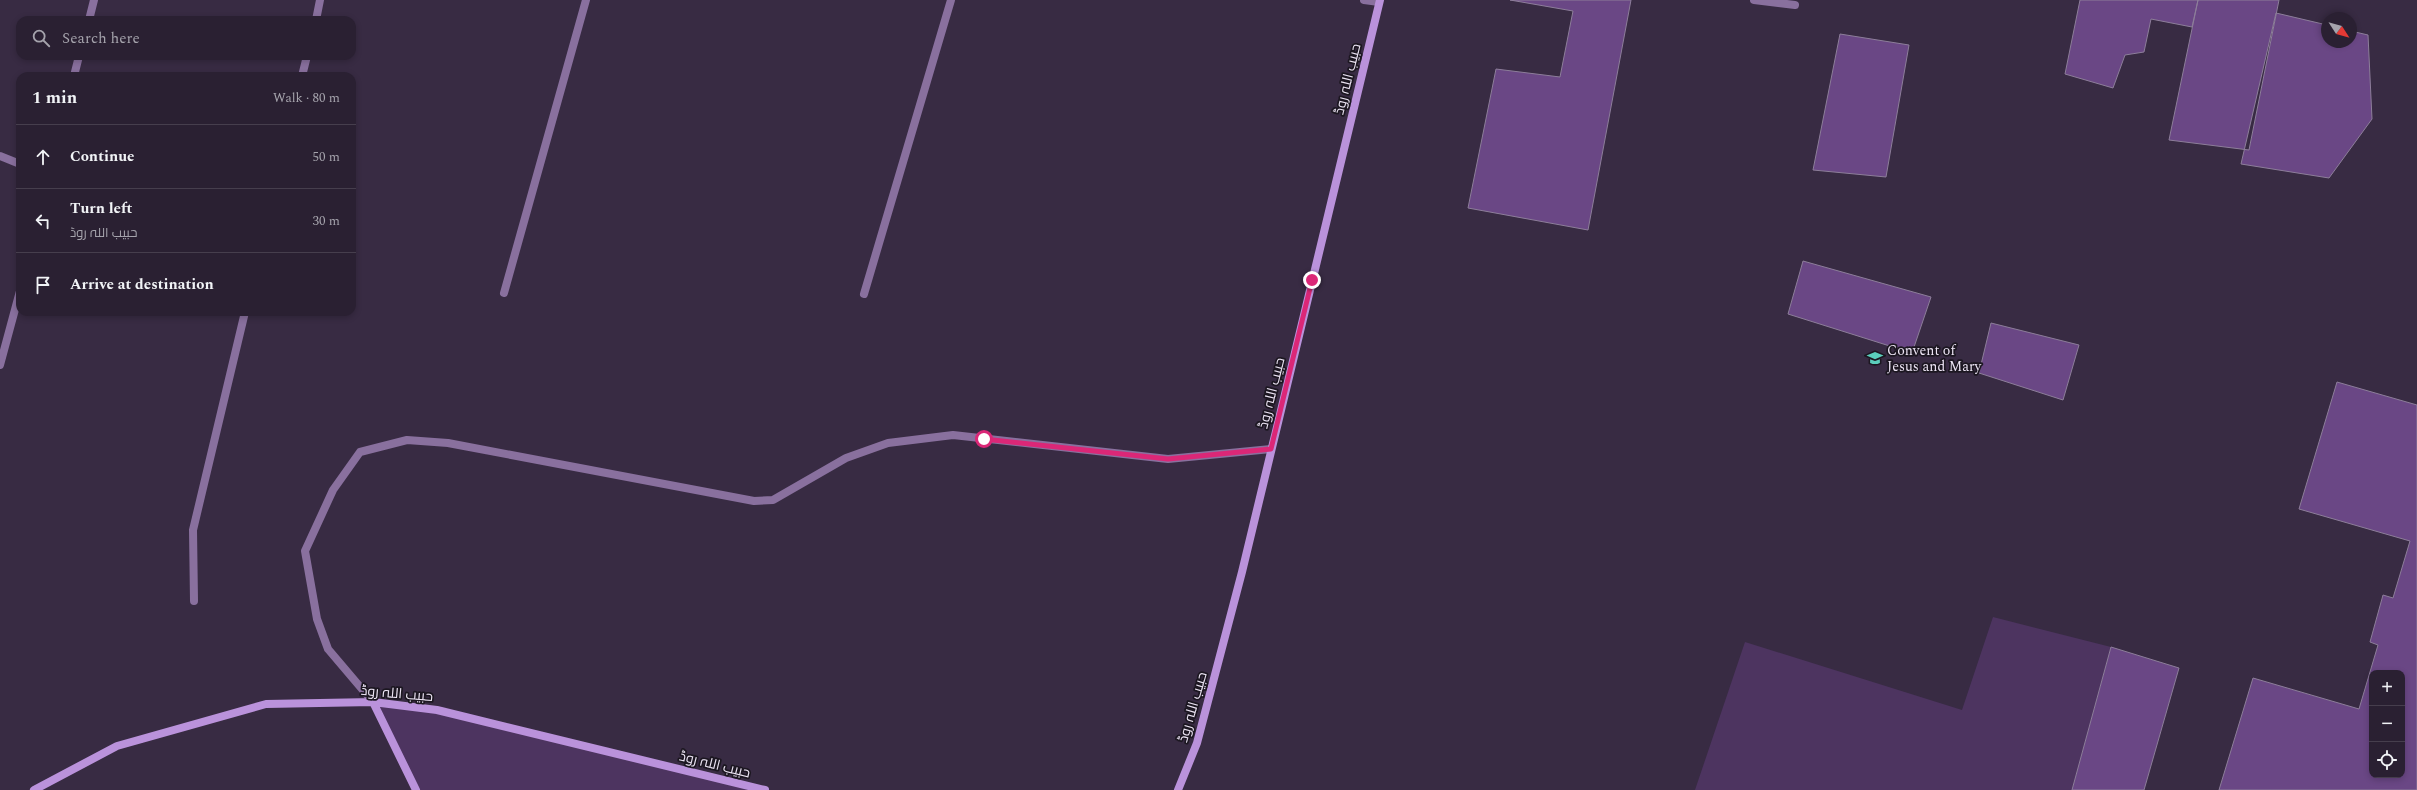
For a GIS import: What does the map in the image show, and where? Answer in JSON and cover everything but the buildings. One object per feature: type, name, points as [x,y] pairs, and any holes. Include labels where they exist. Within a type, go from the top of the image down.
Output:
[{"type":"street","points":[[89,16],[94,0]]},
{"type":"street","points":[[317,16],[320,0]]},
{"type":"street","points":[[504,293],[586,0]]},
{"type":"street","points":[[864,294],[951,0]]},
{"type":"street","points":[[1364,0],[1380,1]]},
{"type":"street","points":[[1754,0],[1794,6]]},
{"type":"street","name":"حبیب اللہ روڈ","points":[[1178,790],[1197,743],[1242,572],[1380,1]]},
{"type":"street","points":[[75,72],[78,60]]},
{"type":"street","points":[[303,72],[306,60]]},
{"type":"street","points":[[0,156],[16,162]]},
{"type":"street","points":[[0,364],[16,305]]},
{"type":"street","points":[[194,601],[193,530],[244,316]]},
{"type":"street","points":[[416,790],[373,702],[328,649],[317,620],[305,551],[333,490],[360,452],[407,440],[448,443],[754,501],[773,500],[846,458],[888,443],[953,435],[1168,459],[1271,449]]},
{"type":"street","name":"حبیب اللہ روڈ","points":[[34,790],[117,746],[266,704],[373,702],[437,710],[765,790]]},
{"type":"shaded area","points":[[1993,617],[2111,647],[2072,790],[1695,790],[1745,642],[1962,710]]},
{"type":"shaded area","points":[[373,702],[437,710],[765,790],[416,790]]},
{"type":"place","name":"Convent of Jesus and Mary","points":[[1875,358]]},
{"type":"route","points":[[984,439],[1168,459],[1271,449],[1312,280]]}]
